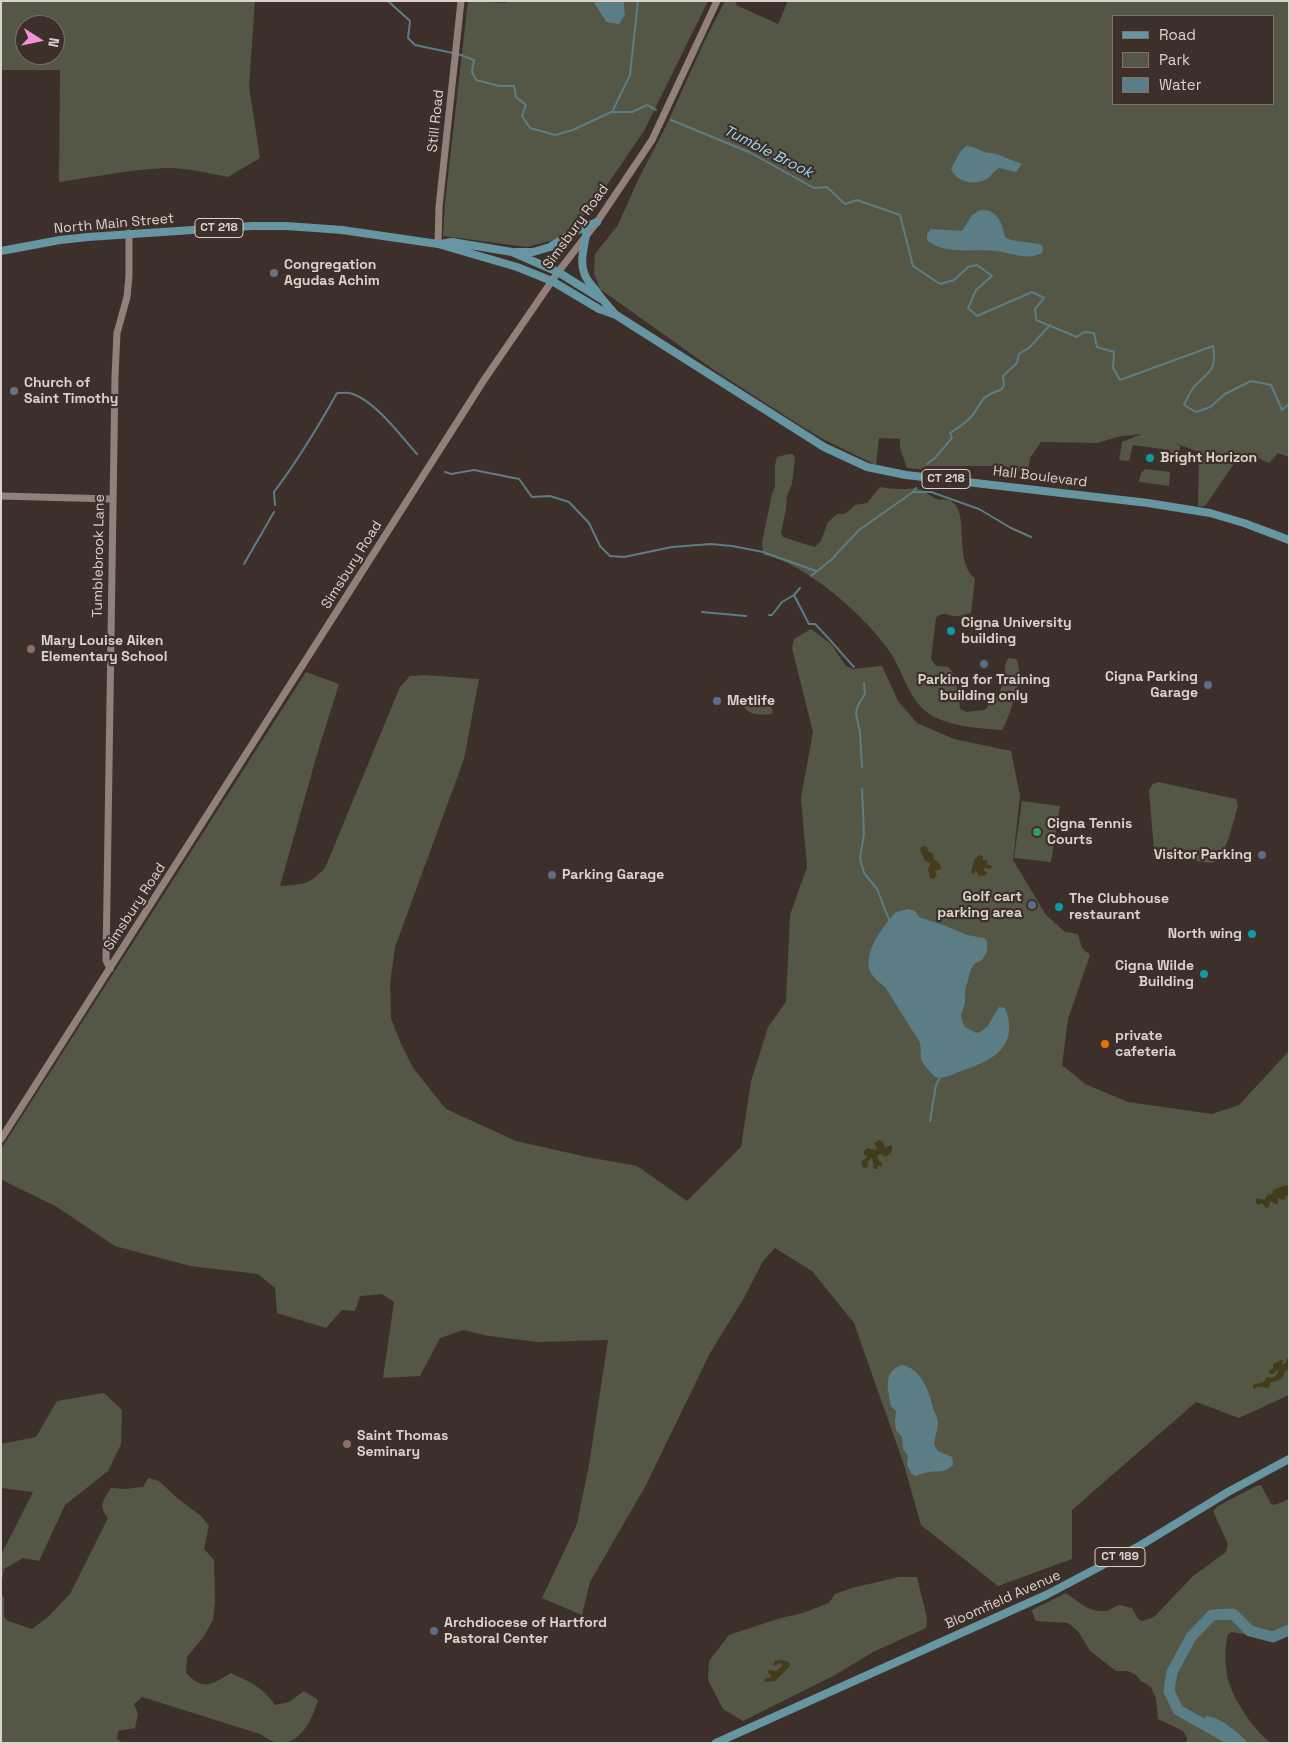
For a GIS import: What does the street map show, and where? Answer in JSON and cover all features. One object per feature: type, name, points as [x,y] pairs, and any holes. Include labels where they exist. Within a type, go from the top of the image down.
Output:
[{"type":"main road","name":"Still Road","points":[[438,244],[439,207],[461,1]]},
{"type":"main road","name":"Simsbury Road","points":[[1,1140],[478,389],[558,272],[597,222],[652,140],[717,1]]},
{"type":"main road","points":[[512,252],[533,252],[550,247],[576,231],[597,222]]},
{"type":"main road","name":"North Main Street","points":[[1,251],[60,240],[129,234],[287,226],[342,230],[438,244],[517,267],[552,281]]},
{"type":"main road","name":"Tumblebrook Lane","points":[[110,969],[106,960],[112,499],[117,333],[127,297],[129,234]]},
{"type":"main road","points":[[586,235],[582,261],[584,272],[603,300]]},
{"type":"main road","name":"North Main Street","points":[[438,244],[452,242],[512,252],[558,272]]},
{"type":"main road","name":"Hall Boulevard","points":[[558,272],[603,300],[616,315]]},
{"type":"main road","name":"Hall Boulevard","points":[[552,281],[599,309],[616,315],[824,447],[867,467],[906,475],[1148,502],[1210,514],[1244,523],[1289,540]]},
{"type":"main road","points":[[1,496],[112,499]]},
{"type":"main road","name":"Bloomfield Avenue","points":[[716,1743],[1046,1595],[1141,1545],[1228,1492],[1289,1459]]},
{"type":"green space","points":[[1,1],[255,1],[249,86],[260,158],[228,177],[167,168],[59,182],[60,70],[1,70]]},
{"type":"green space","points":[[468,1],[506,3],[506,1],[593,1],[606,22],[625,15],[624,1],[708,1],[644,131],[590,210],[558,239],[527,247],[443,236],[445,203]]},
{"type":"green space","points":[[725,1],[737,1],[736,5],[778,24],[788,1],[1289,1],[1289,457],[1278,453],[1269,463],[1251,455],[1240,455],[1205,506],[1198,506],[1199,452],[1175,443],[1180,446],[1178,463],[1169,460],[1170,450],[1133,445],[1129,461],[1119,460],[1122,442],[1142,434],[1121,436],[1097,443],[1041,442],[1030,458],[1028,471],[1015,471],[1006,466],[927,466],[920,469],[907,468],[900,449],[900,439],[879,438],[876,465],[823,439],[714,370],[600,289],[594,273],[595,254],[618,225],[638,180],[666,126]]},
{"type":"green space","points":[[793,454],[795,458],[792,484],[787,496],[781,533],[783,537],[811,546],[815,547],[821,541],[828,522],[837,514],[845,514],[855,505],[867,503],[880,487],[919,489],[936,499],[951,501],[957,507],[960,515],[964,560],[968,570],[975,579],[971,613],[960,616],[942,614],[936,618],[931,659],[936,666],[951,669],[957,686],[960,709],[967,712],[987,708],[990,700],[998,696],[1005,678],[1005,666],[1008,658],[1016,659],[1019,679],[1010,712],[1002,730],[954,724],[928,713],[916,701],[892,655],[868,625],[835,594],[817,581],[781,560],[764,555],[762,543],[775,487],[775,465],[777,457]]},
{"type":"green space","points":[[1145,469],[1170,472],[1169,486],[1139,482],[1141,473]]},
{"type":"green space","points":[[811,629],[831,644],[846,666],[853,669],[882,666],[898,701],[917,723],[954,739],[1011,751],[1020,796],[1013,860],[1046,915],[1065,932],[1078,934],[1082,948],[1090,955],[1068,1019],[1062,1065],[1085,1084],[1128,1102],[1212,1114],[1239,1105],[1289,1051],[1289,1395],[1239,1418],[1196,1402],[1072,1510],[1072,1559],[998,1586],[921,1525],[904,1465],[854,1323],[812,1271],[775,1248],[763,1261],[744,1298],[710,1353],[646,1485],[590,1582],[582,1615],[542,1598],[577,1524],[589,1465],[608,1340],[538,1342],[489,1336],[463,1330],[440,1338],[420,1376],[383,1378],[394,1302],[382,1294],[360,1296],[355,1311],[342,1310],[326,1328],[277,1313],[275,1288],[258,1274],[190,1266],[115,1246],[57,1207],[1,1179],[1,1149],[306,672],[339,684],[280,886],[305,883],[325,868],[400,687],[410,676],[425,675],[479,679],[464,759],[395,947],[390,984],[391,1018],[401,1044],[413,1068],[446,1109],[516,1141],[637,1166],[687,1201],[741,1147],[751,1081],[768,1027],[786,1002],[790,915],[807,867],[801,798],[813,732],[792,648],[794,639]]},
{"type":"green space","points":[[747,702],[771,707],[773,712],[772,714],[760,715],[750,712],[744,707]]},
{"type":"green space","points":[[1158,782],[1236,799],[1238,806],[1226,846],[1212,863],[1161,857],[1154,850],[1149,790],[1153,784]]},
{"type":"green space","name":"Cigna Tennis Courts","points":[[1022,801],[1060,806],[1051,862],[1014,858]]},
{"type":"green space","points":[[104,1393],[122,1410],[121,1444],[108,1471],[65,1505],[39,1561],[23,1558],[4,1569],[1,1586],[1,1555],[33,1492],[1,1488],[1,1444],[36,1437],[57,1401]]},
{"type":"green space","points":[[148,1478],[159,1481],[177,1498],[201,1516],[209,1526],[204,1549],[214,1560],[215,1602],[213,1620],[204,1636],[187,1657],[186,1673],[198,1683],[208,1684],[231,1673],[261,1689],[275,1705],[289,1702],[304,1691],[318,1700],[313,1715],[300,1735],[286,1742],[278,1743],[260,1734],[142,1697],[134,1704],[138,1714],[135,1728],[118,1731],[117,1739],[123,1743],[1,1743],[1,1594],[4,1598],[4,1617],[8,1621],[32,1629],[48,1617],[70,1594],[108,1518],[102,1506],[111,1488],[143,1487]]},
{"type":"green space","points":[[1261,1485],[1271,1504],[1275,1505],[1289,1499],[1289,1634],[1278,1634],[1265,1638],[1232,1632],[1228,1634],[1226,1670],[1232,1692],[1243,1712],[1257,1730],[1271,1743],[1186,1743],[1187,1738],[1183,1731],[1158,1719],[1156,1699],[1151,1687],[1128,1671],[1116,1671],[1090,1651],[1078,1631],[1068,1623],[1037,1621],[1032,1610],[1066,1593],[1084,1606],[1094,1610],[1107,1611],[1120,1605],[1132,1608],[1138,1619],[1142,1621],[1154,1617],[1193,1576],[1226,1552],[1228,1544],[1213,1511],[1218,1506]]},
{"type":"green space","points":[[899,1577],[917,1577],[927,1618],[926,1628],[873,1652],[835,1675],[743,1721],[723,1709],[708,1680],[709,1661],[729,1635],[803,1613],[829,1603],[835,1594],[852,1588]]},
{"type":"sand","points":[[922,846],[927,847],[928,851],[933,854],[934,859],[940,864],[941,869],[935,871],[937,876],[933,879],[930,878],[928,869],[931,863],[925,861],[920,850]]},
{"type":"sand","points":[[980,855],[983,856],[983,860],[988,860],[987,864],[992,866],[990,869],[984,868],[984,871],[987,872],[986,875],[979,876],[976,870],[974,874],[971,872],[975,858]]},
{"type":"sand","points":[[879,1140],[883,1142],[885,1147],[892,1145],[892,1151],[886,1157],[880,1154],[877,1156],[882,1163],[882,1167],[878,1165],[877,1169],[874,1169],[872,1157],[868,1162],[868,1167],[863,1168],[861,1162],[867,1157],[864,1151],[867,1148],[877,1150],[874,1143]]},
{"type":"sand","points":[[1286,1185],[1289,1187],[1289,1195],[1284,1200],[1278,1198],[1278,1204],[1270,1201],[1269,1207],[1266,1208],[1262,1203],[1258,1205],[1256,1203],[1256,1198],[1265,1200],[1267,1195],[1272,1194],[1273,1190]]},
{"type":"sand","points":[[1287,1358],[1289,1358],[1289,1369],[1285,1371],[1282,1378],[1271,1382],[1269,1388],[1258,1387],[1253,1389],[1253,1385],[1264,1382],[1267,1377],[1276,1376],[1279,1369],[1273,1374],[1269,1373],[1273,1368],[1273,1364],[1281,1360],[1283,1360],[1282,1364],[1286,1363]]},
{"type":"sand","points":[[783,1660],[789,1662],[790,1666],[775,1681],[764,1682],[765,1679],[772,1677],[768,1672],[769,1670],[776,1671],[783,1666],[780,1663],[774,1666],[774,1661]]},
{"type":"water","points":[[593,1],[624,1],[625,15],[619,24],[606,22]]},
{"type":"water","points":[[966,146],[996,154],[1022,164],[1016,172],[999,168],[987,179],[977,182],[966,182],[957,177],[951,169],[960,152]]},
{"type":"water","points":[[980,210],[986,210],[995,214],[1001,222],[1005,237],[1042,245],[1042,253],[1019,256],[987,250],[951,250],[934,245],[927,240],[927,234],[931,229],[962,231],[972,215]]},
{"type":"water","points":[[909,909],[915,911],[919,917],[967,935],[984,938],[987,941],[987,952],[982,960],[974,964],[971,969],[965,990],[965,1003],[961,1015],[962,1021],[965,1027],[976,1033],[980,1032],[987,1027],[999,1007],[1005,1008],[1009,1021],[1009,1033],[1006,1042],[992,1057],[945,1077],[935,1077],[923,1064],[919,1041],[885,987],[871,973],[869,965],[871,949],[880,932],[896,912]]},
{"type":"water","points":[[902,1365],[914,1370],[919,1375],[929,1393],[938,1421],[934,1444],[938,1451],[952,1457],[953,1465],[948,1469],[915,1476],[907,1465],[908,1456],[903,1449],[902,1437],[896,1430],[896,1411],[891,1406],[888,1388],[891,1372]]},
{"type":"water","points":[[1206,1716],[1223,1722],[1248,1743],[1226,1743],[1206,1728],[1204,1721]]},
{"type":"waterway","name":"Tumble Brook","points":[[388,1],[410,21],[408,38],[415,45],[453,53]]},
{"type":"waterway","points":[[612,112],[630,75],[638,1]]},
{"type":"waterway","name":"Tumble Brook","points":[[458,54],[474,60],[472,72],[476,80],[499,86],[514,86],[516,97],[526,105],[522,116],[530,128],[555,135],[573,130],[611,112],[632,112],[647,105],[656,110]]},
{"type":"waterway","name":"Tumble Brook","points":[[671,120],[749,152],[814,188],[827,187],[845,204],[857,200],[900,215],[913,266],[940,284],[954,280],[968,267],[977,265],[992,276],[976,290],[968,308],[977,316],[1032,292],[1044,298],[1035,309],[1036,320],[1077,337],[1084,332],[1094,333],[1097,347],[1114,352],[1113,368],[1120,380],[1213,346],[1213,365],[1194,387],[1184,405],[1196,412],[1210,407],[1225,394],[1251,381],[1271,385],[1282,410],[1289,404]]},
{"type":"waterway","points":[[927,464],[935,458],[952,438],[950,433],[970,419],[985,397],[1001,390],[1004,385],[1003,376],[1017,363],[1019,354],[1029,348],[1050,325]]},
{"type":"waterway","points":[[275,505],[274,492],[323,418],[337,393],[353,394],[371,404],[388,420],[417,454]]},
{"type":"waterway","points":[[445,472],[451,474],[474,470],[519,479],[532,497],[550,496],[569,502],[589,523],[600,546],[610,556],[624,557],[672,547],[711,544],[763,552],[816,571]]},
{"type":"waterway","points":[[811,576],[831,560],[859,530],[916,488]]},
{"type":"waterway","points":[[914,492],[931,492],[979,509],[1011,528],[1031,537]]},
{"type":"waterway","points":[[244,564],[274,512]]},
{"type":"waterway","points":[[769,615],[772,615],[782,602],[794,595],[800,588]]},
{"type":"waterway","points":[[794,595],[809,624],[815,624],[854,667]]},
{"type":"waterway","points":[[702,612],[746,616]]},
{"type":"waterway","points":[[862,767],[860,733],[856,713],[858,705],[865,694],[864,683]]},
{"type":"waterway","points":[[862,789],[864,834],[860,858],[864,873],[877,889],[890,922]]},
{"type":"waterway","points":[[930,1121],[936,1085],[940,1077]]},
{"type":"waterway","points":[[1237,1743],[1178,1710],[1169,1691],[1172,1672],[1191,1637],[1212,1615],[1233,1614],[1250,1631],[1273,1637],[1289,1630]]},
{"type":"place","name":"Congregation Agudas Achim","points":[[274,273]]},
{"type":"place","name":"Church of Saint Timothy","points":[[14,391]]},
{"type":"place","name":"Bright Horizon","points":[[1150,458]]},
{"type":"place","name":"Cigna University building","points":[[951,631]]},
{"type":"place","name":"Mary Louise Aiken Elementary School","points":[[31,649]]},
{"type":"place","name":"Parking for Training building only","points":[[984,664]]},
{"type":"place","name":"Cigna Parking Garage","points":[[1208,685]]},
{"type":"place","name":"Metlife","points":[[717,701]]},
{"type":"place","name":"Cigna Tennis Courts","points":[[1037,832]]},
{"type":"place","name":"Visitor Parking","points":[[1262,855]]},
{"type":"place","name":"Parking Garage","points":[[552,875]]},
{"type":"place","name":"Golf cart parking area","points":[[1032,905]]},
{"type":"place","name":"The Clubhouse restaurant","points":[[1059,907]]},
{"type":"place","name":"North wing","points":[[1252,934]]},
{"type":"place","name":"Cigna Wilde Building","points":[[1204,974]]},
{"type":"place","name":"private cafeteria","points":[[1105,1044]]},
{"type":"place","name":"Saint Thomas Seminary","points":[[347,1444]]},
{"type":"place","name":"Archdiocese of Hartford Pastoral Center","points":[[434,1631]]}]
